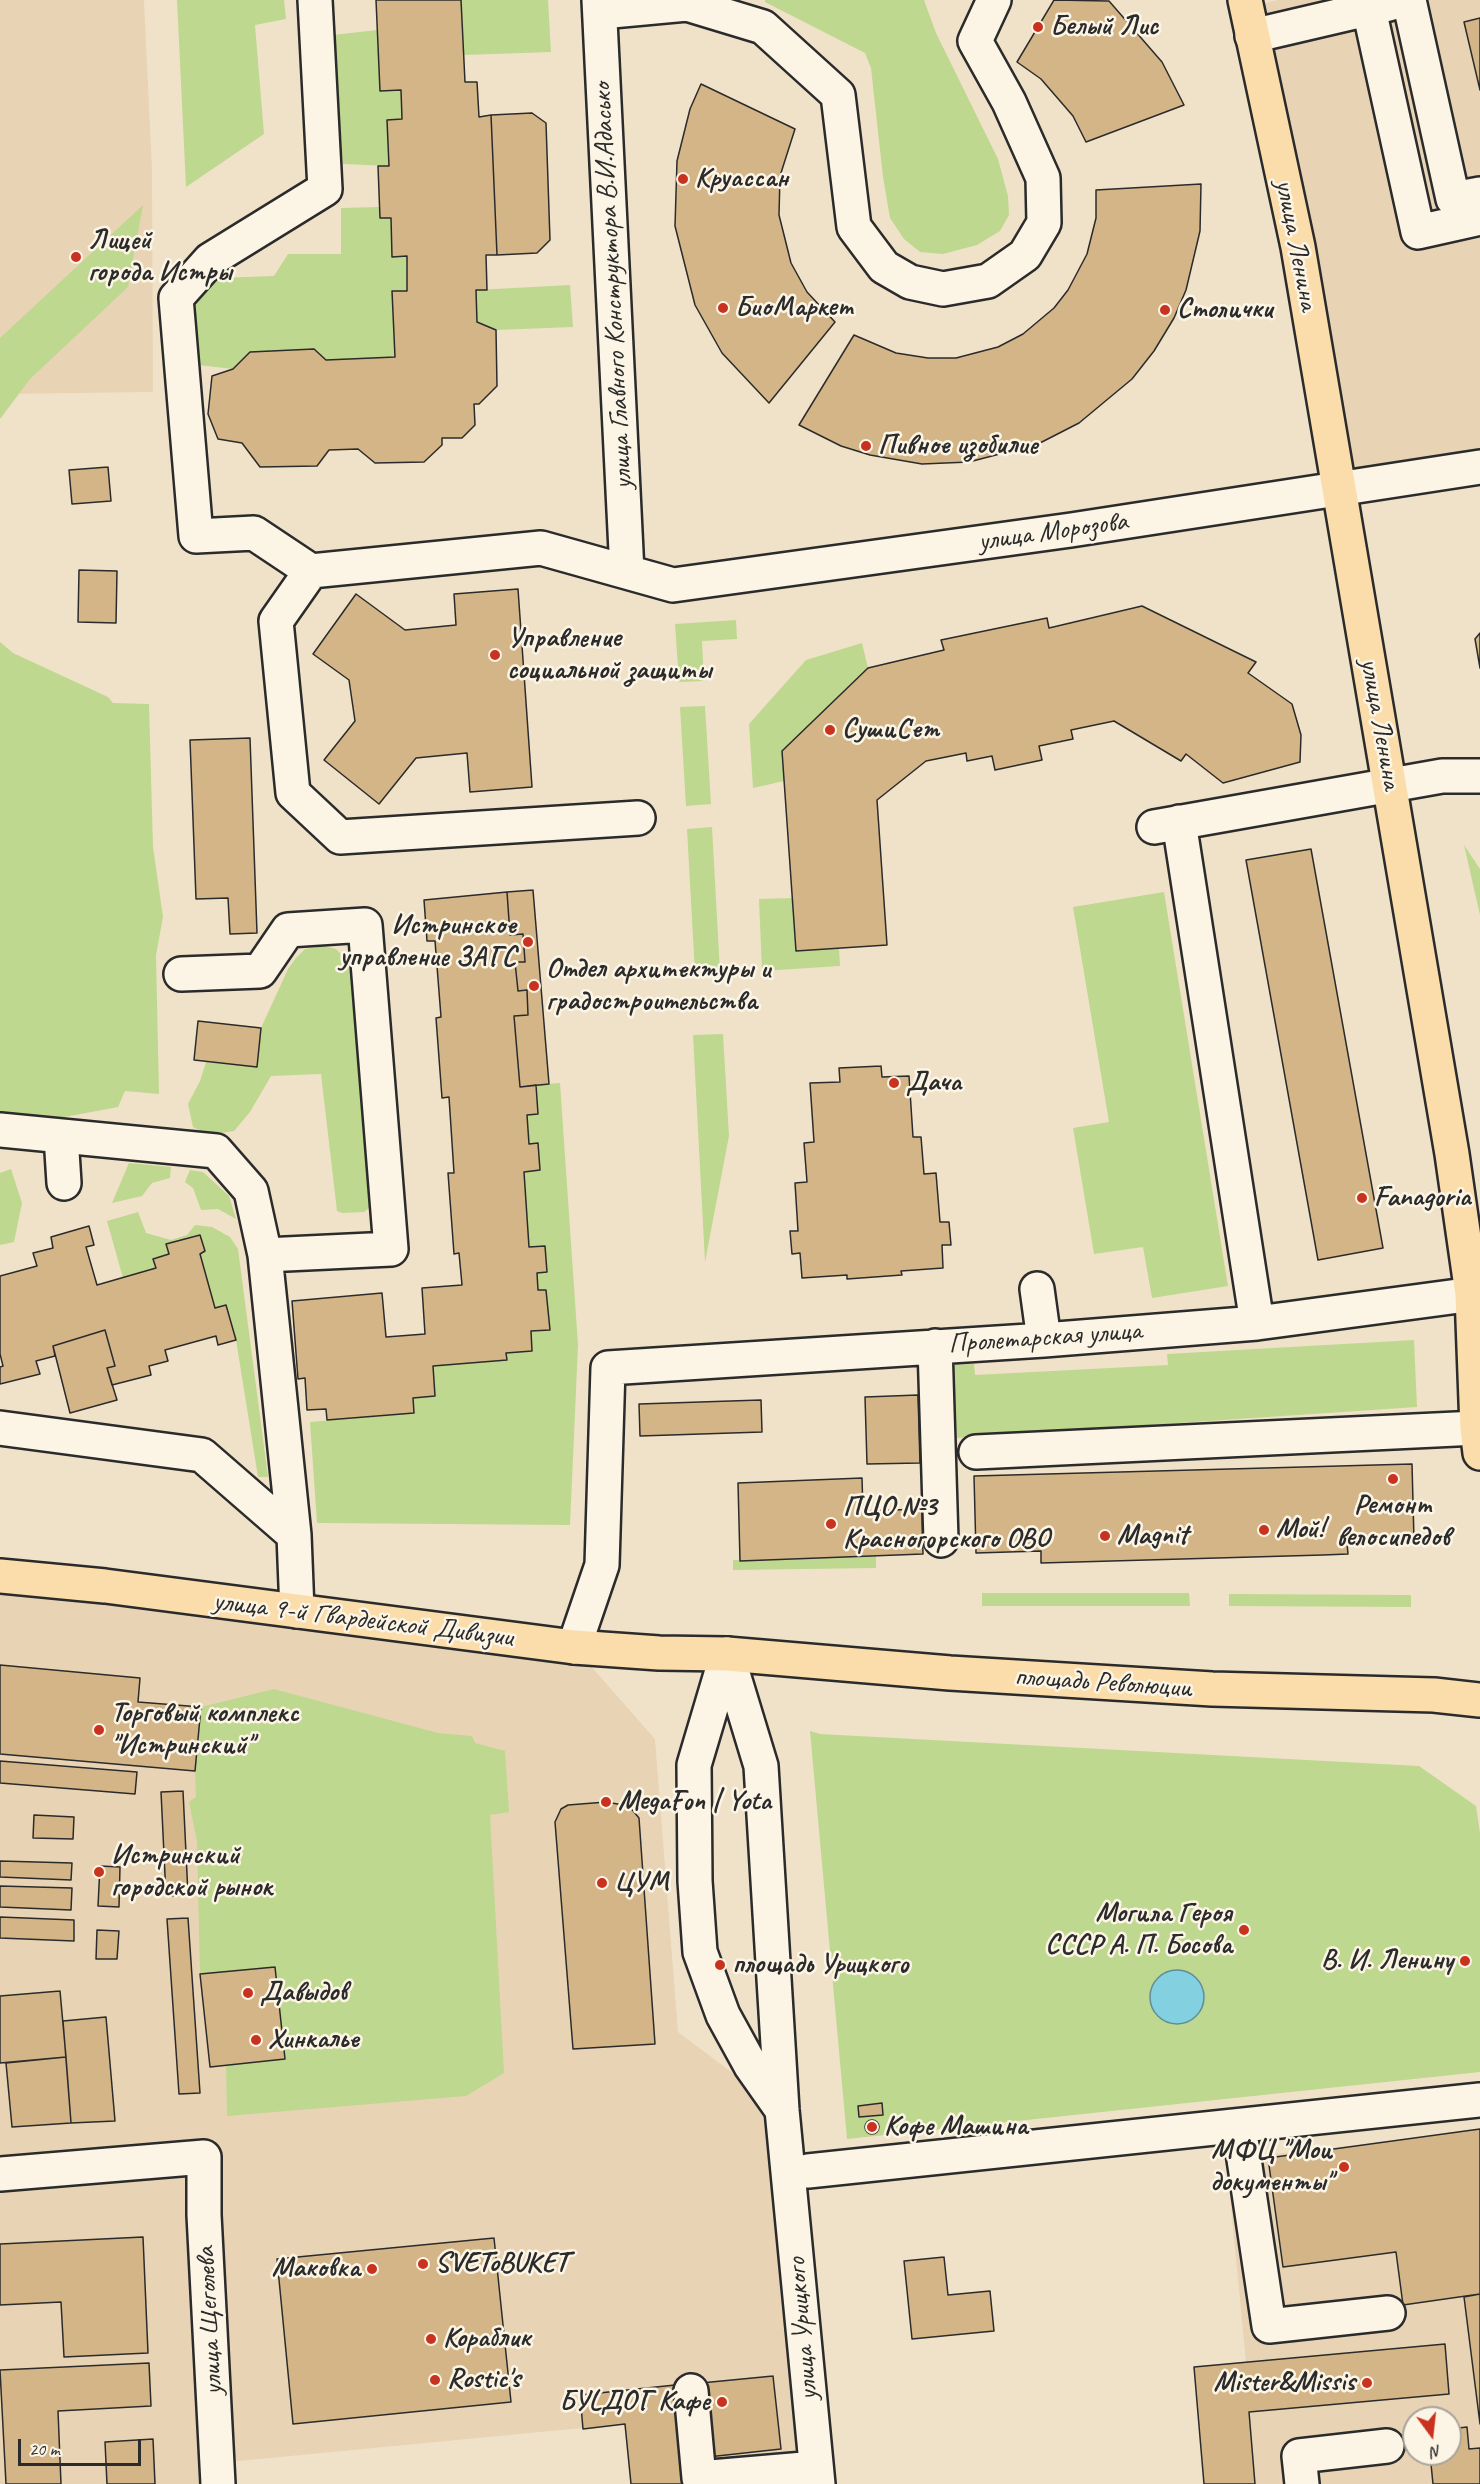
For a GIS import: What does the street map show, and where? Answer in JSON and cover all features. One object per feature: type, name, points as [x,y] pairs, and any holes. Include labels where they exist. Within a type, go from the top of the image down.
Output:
[{"type":"main road","name":"улица Ленина","points":[[1245,0],[1298,247],[1476,1293],[1478,1440]]},
{"type":"main road","name":"улица 9-й Гвардейской Дивизии","points":[[0,1576],[105,1586],[574,1647],[659,1653],[727,1654]]},
{"type":"main road","name":"площадь Революции","points":[[727,1654],[950,1673],[1212,1689],[1434,1695],[1480,1700]]},
{"type":"street","points":[[315,0],[325,189],[210,260],[176,298],[196,536],[254,533],[311,571],[276,621],[293,793],[340,837],[638,818]]},
{"type":"street","points":[[600,6],[687,4],[763,27],[838,95],[854,227],[884,267],[909,282],[943,290],[988,282],[1025,255],[1044,223],[1043,178],[1009,102],[975,41],[994,0]]},
{"type":"street","points":[[1252,36],[1407,0],[1453,199],[1480,194]]},
{"type":"street","name":"улица Главного Конструктора В.И.Адасько","points":[[600,6],[627,572]]},
{"type":"street","points":[[1369,9],[1418,232],[1480,218]]},
{"type":"street","name":"улица Морозова","points":[[311,571],[541,548],[673,585],[1071,530],[1480,467]]},
{"type":"street","points":[[1257,1323],[1166,824],[1442,776],[1480,776]]},
{"type":"street","points":[[181,974],[260,971],[288,930],[366,925],[391,1249],[265,1255]]},
{"type":"street","points":[[0,1130],[216,1151],[251,1191],[265,1255],[294,1535],[297,1611]]},
{"type":"street","points":[[61,1136],[64,1184]]},
{"type":"street","points":[[1037,1290],[1044,1340]]},
{"type":"street","name":"Пролетарская улица","points":[[574,1647],[602,1565],[608,1368],[1044,1340],[1257,1323],[1476,1293]]},
{"type":"street","points":[[935,1346],[941,1540]]},
{"type":"street","points":[[0,1428],[202,1455],[294,1535]]},
{"type":"street","points":[[976,1452],[1478,1440]]},
{"type":"street","points":[[727,1654],[694,1765],[694,1881],[700,1952],[723,2015],[751,2066],[782,2110]]},
{"type":"street","points":[[727,1654],[761,1766],[782,2110],[799,2172],[1480,2100]]},
{"type":"street","points":[[1239,2126],[1251,2193],[1269,2326],[1388,2313]]},
{"type":"street","name":"улица Щеголева","points":[[0,2174],[204,2157],[204,2215],[218,2484]]},
{"type":"street","name":"улица Урицкого","points":[[799,2172],[817,2476]]},
{"type":"street","points":[[691,2391],[699,2478],[817,2476]]},
{"type":"street","points":[[1302,2484],[1299,2456],[1387,2446]]},
{"type":"shaded area","name":"Лицей города Истры","points":[[0,0],[144,0],[152,168],[153,392],[0,394]]},
{"type":"shaded area","points":[[1277,0],[1480,0],[1480,467],[1339,488],[1247,8]]},
{"type":"shaded area","points":[[0,1576],[574,1647],[655,1739],[678,2032],[782,2110],[818,2484],[631,2484],[624,2424],[218,2463],[218,2484],[0,2484]]},
{"type":"shaded area","points":[[1480,2131],[1480,2484],[1204,2484],[1194,2367],[1246,2362],[1230,2197],[1266,2155]]},
{"type":"green space","points":[[177,0],[284,0],[286,19],[255,25],[264,134],[186,187]]},
{"type":"green space","points":[[461,0],[548,0],[551,52],[464,55]]},
{"type":"green space","points":[[765,0],[924,0],[936,33],[998,159],[1008,196],[1009,215],[1000,231],[977,245],[943,254],[920,252],[904,239],[890,218],[871,68],[865,53]]},
{"type":"green space","points":[[377,30],[380,90],[401,90],[402,119],[387,120],[389,166],[343,164],[333,35]]},
{"type":"green space","points":[[143,205],[128,287],[30,379],[0,419],[0,338]]},
{"type":"green space","points":[[379,207],[380,218],[391,218],[393,257],[407,256],[407,291],[393,291],[395,357],[326,360],[314,349],[250,352],[233,369],[198,365],[193,308],[201,292],[219,278],[274,276],[288,254],[341,254],[341,208]]},
{"type":"green space","points":[[570,285],[573,327],[496,330],[477,322],[476,290]]},
{"type":"green space","points":[[736,620],[737,639],[702,641],[704,681],[679,682],[675,624]]},
{"type":"green space","points":[[0,642],[13,653],[108,697],[113,703],[149,704],[153,847],[163,917],[156,955],[159,1094],[125,1091],[118,1107],[0,1129]]},
{"type":"green space","points":[[862,643],[868,668],[783,751],[784,781],[753,788],[749,724],[806,660]]},
{"type":"green space","points":[[705,706],[711,804],[686,806],[680,707]]},
{"type":"green space","points":[[712,827],[720,972],[695,973],[687,829]]},
{"type":"green space","points":[[1464,845],[1480,869],[1480,915]]},
{"type":"green space","points":[[1164,892],[1228,1286],[1152,1298],[1143,1247],[1094,1254],[1073,1128],[1109,1122],[1073,907]]},
{"type":"green space","points":[[793,898],[796,951],[839,948],[840,966],[762,971],[759,899]]},
{"type":"green space","points":[[323,946],[336,949],[348,961],[354,974],[373,1205],[364,1212],[342,1213],[337,1211],[321,1074],[271,1076],[250,1112],[234,1131],[208,1135],[193,1127],[188,1104],[200,1081],[206,1062],[257,1067],[261,1028],[288,969],[305,949]]},
{"type":"green space","points":[[723,1034],[729,1136],[705,1262],[693,1035]]},
{"type":"green space","points":[[560,1083],[578,1345],[570,1525],[317,1523],[310,1422],[414,1413],[413,1398],[435,1396],[433,1366],[506,1360],[506,1353],[532,1351],[531,1331],[550,1330],[546,1290],[538,1290],[537,1273],[547,1272],[545,1246],[529,1247],[524,1172],[540,1170],[538,1144],[529,1144],[527,1115],[538,1114],[536,1085]]},
{"type":"green space","points":[[129,1163],[171,1167],[170,1178],[152,1183],[142,1196],[112,1203]]},
{"type":"green space","points":[[11,1169],[22,1203],[14,1242],[0,1245],[0,1173]]},
{"type":"green space","points":[[190,1170],[203,1172],[229,1196],[236,1219],[218,1209],[201,1210],[193,1188],[185,1182]]},
{"type":"green space","points":[[138,1212],[146,1233],[171,1240],[187,1235],[195,1225],[212,1227],[230,1237],[238,1249],[268,1477],[258,1477],[236,1340],[226,1305],[215,1308],[200,1254],[205,1251],[200,1235],[166,1244],[169,1254],[153,1259],[156,1268],[123,1278],[107,1221]]},
{"type":"green space","points":[[1414,1340],[1417,1407],[955,1438],[950,1365],[974,1364],[975,1375],[1168,1365],[1167,1354]]},
{"type":"green space","points":[[876,1556],[876,1568],[733,1570],[733,1560]]},
{"type":"green space","points":[[982,1593],[1189,1593],[1190,1606],[982,1606]]},
{"type":"green space","points":[[1229,1594],[1411,1595],[1411,1607],[1229,1606]]},
{"type":"green space","points":[[274,1689],[438,1733],[472,1736],[475,1743],[505,1751],[509,1812],[490,1815],[504,2073],[466,2096],[227,2116],[226,2065],[275,1968],[200,1974],[197,1841],[189,1802],[196,1797],[195,1771],[201,1707]]},
{"type":"green space","points":[[810,1731],[820,1734],[1419,1766],[1476,1806],[1480,1833],[1480,2072],[847,2139]]},
{"type":"water","points":[[1177,1970],[1187,1972],[1196,1978],[1202,1987],[1204,1997],[1202,2007],[1196,2016],[1187,2022],[1177,2024],[1167,2022],[1158,2016],[1152,2007],[1150,1997],[1152,1987],[1158,1978],[1167,1972]]},
{"type":"building","points":[[376,0],[461,0],[465,82],[477,82],[479,117],[491,115],[497,255],[486,255],[487,290],[476,290],[477,322],[496,330],[497,386],[479,404],[474,404],[475,425],[462,438],[442,438],[442,445],[424,462],[375,463],[358,449],[329,450],[317,466],[260,467],[242,443],[218,439],[208,414],[212,376],[233,369],[250,352],[314,349],[326,360],[395,357],[392,291],[407,291],[407,256],[392,257],[391,218],[380,218],[378,166],[389,166],[387,120],[402,119],[401,90],[380,91]]},
{"type":"building","points":[[1054,0],[1109,1],[1162,62],[1184,105],[1086,142],[1073,116],[1041,79],[1017,62]]},
{"type":"building","points":[[1480,18],[1480,90],[1464,22]]},
{"type":"building","points":[[701,84],[795,129],[780,176],[779,215],[791,263],[807,292],[835,322],[769,403],[722,353],[695,305],[675,226],[677,161],[690,109]]},
{"type":"building","points":[[532,113],[546,123],[550,240],[537,253],[497,255],[491,115]]},
{"type":"building","points":[[1201,184],[1200,231],[1186,290],[1174,318],[1154,351],[1132,379],[1079,423],[1038,444],[969,462],[922,464],[870,455],[841,446],[799,425],[854,335],[896,353],[928,358],[956,358],[998,347],[1023,334],[1054,308],[1068,290],[1087,254],[1096,218],[1096,190]]},
{"type":"building","points":[[108,467],[111,501],[72,504],[69,470]]},
{"type":"building","points":[[79,570],[117,571],[116,623],[78,622]]},
{"type":"building","points":[[518,589],[532,787],[470,792],[467,753],[416,758],[379,804],[324,760],[355,721],[349,680],[313,654],[356,594],[405,630],[456,625],[454,594]]},
{"type":"building","points":[[1142,606],[1256,662],[1248,673],[1292,704],[1301,735],[1300,762],[1223,783],[1186,754],[1181,761],[1114,721],[1071,730],[1073,739],[1039,746],[1042,760],[995,770],[992,756],[967,761],[966,753],[926,761],[877,800],[887,945],[796,951],[782,751],[868,668],[944,650],[941,640],[1047,618],[1049,628]]},
{"type":"building","points":[[1480,633],[1480,668],[1475,639]]},
{"type":"building","points":[[250,738],[257,933],[230,934],[228,898],[196,899],[190,740]]},
{"type":"building","points":[[1311,849],[1383,1248],[1318,1260],[1246,860]]},
{"type":"building","points":[[533,890],[549,1084],[520,1087],[514,1016],[528,1015],[527,990],[518,991],[515,962],[525,962],[523,934],[510,935],[507,892]]},
{"type":"building","points":[[507,892],[510,935],[523,934],[525,962],[515,962],[518,991],[527,990],[528,1015],[514,1016],[520,1087],[536,1085],[538,1114],[527,1115],[529,1144],[538,1143],[540,1170],[524,1172],[529,1247],[545,1246],[547,1272],[537,1273],[538,1290],[546,1290],[550,1330],[531,1331],[532,1351],[506,1353],[507,1360],[433,1366],[435,1396],[413,1398],[414,1413],[327,1420],[326,1409],[307,1410],[305,1378],[298,1379],[292,1301],[382,1293],[386,1337],[425,1334],[422,1288],[462,1285],[459,1253],[454,1254],[448,1173],[454,1173],[449,1097],[442,1098],[436,1018],[441,1017],[435,941],[427,941],[424,900]]},
{"type":"building","points":[[198,1021],[261,1028],[257,1067],[194,1060]]},
{"type":"building","points":[[881,1066],[882,1077],[909,1076],[913,1137],[921,1137],[924,1174],[936,1173],[940,1222],[949,1222],[951,1245],[942,1245],[943,1268],[901,1271],[902,1275],[847,1279],[847,1275],[802,1278],[800,1253],[792,1254],[790,1231],[798,1231],[795,1183],[807,1182],[804,1143],[814,1142],[810,1083],[840,1082],[839,1068]]},
{"type":"building","points":[[89,1226],[94,1245],[86,1247],[97,1285],[156,1268],[153,1259],[169,1254],[166,1244],[200,1235],[205,1251],[200,1254],[215,1308],[226,1305],[236,1340],[218,1345],[216,1336],[165,1350],[168,1361],[149,1366],[151,1375],[112,1385],[107,1368],[115,1366],[105,1330],[53,1346],[55,1356],[36,1361],[40,1374],[0,1384],[0,1367],[3,1366],[0,1354],[0,1276],[37,1266],[33,1253],[53,1248],[51,1237]]},
{"type":"building","points":[[105,1330],[115,1366],[107,1368],[117,1400],[70,1413],[53,1346]]},
{"type":"building","points":[[918,1395],[920,1463],[867,1464],[865,1397]]},
{"type":"building","points":[[761,1400],[762,1432],[640,1436],[639,1404]]},
{"type":"building","points":[[1412,1464],[1414,1540],[1347,1543],[1348,1554],[1041,1563],[1041,1551],[976,1553],[974,1476]]},
{"type":"building","name":"ПЦО №3 Красногорского ОВО","points":[[862,1478],[863,1511],[922,1509],[923,1554],[740,1561],[738,1483]]},
{"type":"building","name":"Торговый комплекс \"Истринский\"","points":[[0,1665],[140,1678],[138,1702],[201,1707],[195,1771],[0,1754]]},
{"type":"building","points":[[0,1761],[137,1772],[135,1794],[0,1783]]},
{"type":"building","points":[[183,1791],[188,1895],[166,1896],[161,1792]]},
{"type":"building","name":"ЦУМ","points":[[606,1802],[629,1806],[639,1818],[655,2044],[573,2049],[555,1822],[561,1809],[568,1805]]},
{"type":"building","points":[[34,1815],[74,1817],[73,1839],[33,1838]]},
{"type":"building","points":[[0,1861],[72,1863],[71,1880],[0,1877]]},
{"type":"building","points":[[100,1866],[120,1867],[119,1907],[98,1906]]},
{"type":"building","points":[[0,1886],[72,1888],[71,1910],[0,1907]]},
{"type":"building","points":[[0,1917],[74,1920],[74,1941],[0,1938]]},
{"type":"building","points":[[188,1918],[200,2093],[179,2094],[167,1919]]},
{"type":"building","points":[[97,1930],[119,1931],[117,1959],[96,1959]]},
{"type":"building","points":[[275,1967],[285,2059],[210,2067],[200,1974]]},
{"type":"building","points":[[60,1991],[66,2057],[0,2063],[0,1996]]},
{"type":"building","points":[[106,2017],[115,2121],[71,2123],[63,2021]]},
{"type":"building","points":[[66,2057],[71,2123],[12,2127],[6,2063]]},
{"type":"building","points":[[882,2103],[883,2115],[859,2117],[858,2106]]},
{"type":"building","name":"Кофе Машина","points":[[872,2120],[877,2122],[879,2127],[877,2132],[872,2134],[867,2132],[865,2127],[867,2122]]},
{"type":"building","points":[[1480,2129],[1480,2294],[1403,2305],[1396,2252],[1283,2267],[1268,2158]]},
{"type":"building","points":[[143,2237],[148,2353],[64,2357],[61,2302],[0,2305],[0,2244]]},
{"type":"building","points":[[494,2238],[511,2402],[293,2424],[277,2259]]},
{"type":"building","points":[[944,2257],[948,2295],[990,2291],[994,2331],[912,2339],[904,2261]]},
{"type":"building","points":[[1480,2294],[1480,2424],[1464,2297]]},
{"type":"building","points":[[1445,2344],[1449,2394],[1249,2412],[1255,2484],[1204,2484],[1194,2367]]},
{"type":"building","points":[[149,2363],[151,2406],[58,2411],[61,2484],[6,2484],[0,2370]]},
{"type":"building","points":[[773,2376],[781,2449],[708,2457],[701,2383]]},
{"type":"building","points":[[675,2385],[685,2484],[631,2484],[625,2424],[583,2429],[580,2395]]},
{"type":"building","points":[[1467,2427],[1469,2449],[1480,2448],[1480,2484],[1433,2484],[1431,2466],[1462,2466],[1462,2428]]},
{"type":"building","points":[[153,2439],[155,2484],[107,2484],[105,2442]]},
{"type":"place","name":"Белый Лис","points":[[1038,27]]},
{"type":"place","name":"Круассан","points":[[683,179]]},
{"type":"place","name":"Лицей города Истры","points":[[76,257]]},
{"type":"place","name":"БиоМаркет","points":[[723,308]]},
{"type":"place","name":"Столички","points":[[1165,310]]},
{"type":"place","name":"Пивное изобилие","points":[[866,446]]},
{"type":"place","name":"Управление социальной защиты","points":[[495,655]]},
{"type":"place","name":"СушиСет","points":[[830,730]]},
{"type":"place","name":"Истринское управление ЗАГС","points":[[528,942]]},
{"type":"place","name":"Отдел архитектуры и градостроительства","points":[[534,986]]},
{"type":"place","name":"Дача","points":[[894,1083]]},
{"type":"place","name":"Fanagoria","points":[[1362,1198]]},
{"type":"place","name":"Ремонт велосипедов","points":[[1393,1479]]},
{"type":"place","name":"ПЦО №3 Красногорского ОВО","points":[[831,1524]]},
{"type":"place","name":"Мой!","points":[[1264,1530]]},
{"type":"place","name":"Magnit","points":[[1105,1536]]},
{"type":"place","name":"Торговый комплекс \"Истринский\"","points":[[99,1730]]},
{"type":"place","name":"MegaFon | Yota","points":[[606,1802]]},
{"type":"place","name":"Истринский городской рынок","points":[[99,1872]]},
{"type":"place","name":"ЦУМ","points":[[602,1883]]},
{"type":"place","name":"Могила Героя СССР А. П. Босова","points":[[1244,1930]]},
{"type":"place","name":"В. И. Ленину","points":[[1465,1961]]},
{"type":"place","name":"площадь Урицкого","points":[[720,1965]]},
{"type":"place","name":"Давыдов","points":[[248,1993]]},
{"type":"place","name":"Хинкалье","points":[[256,2040]]},
{"type":"place","name":"Кофе Машина","points":[[872,2127]]},
{"type":"place","name":"МФЦ \"Мои документы\"","points":[[1344,2167]]},
{"type":"place","name":"SVEToBUKET","points":[[423,2264]]},
{"type":"place","name":"Маковка","points":[[372,2269]]},
{"type":"place","name":"Кораблик","points":[[431,2339]]},
{"type":"place","name":"Rostic's","points":[[435,2380]]},
{"type":"place","name":"Mister&Missis","points":[[1367,2383]]},
{"type":"place","name":"БУLДОГ Кафе","points":[[722,2402]]}]
